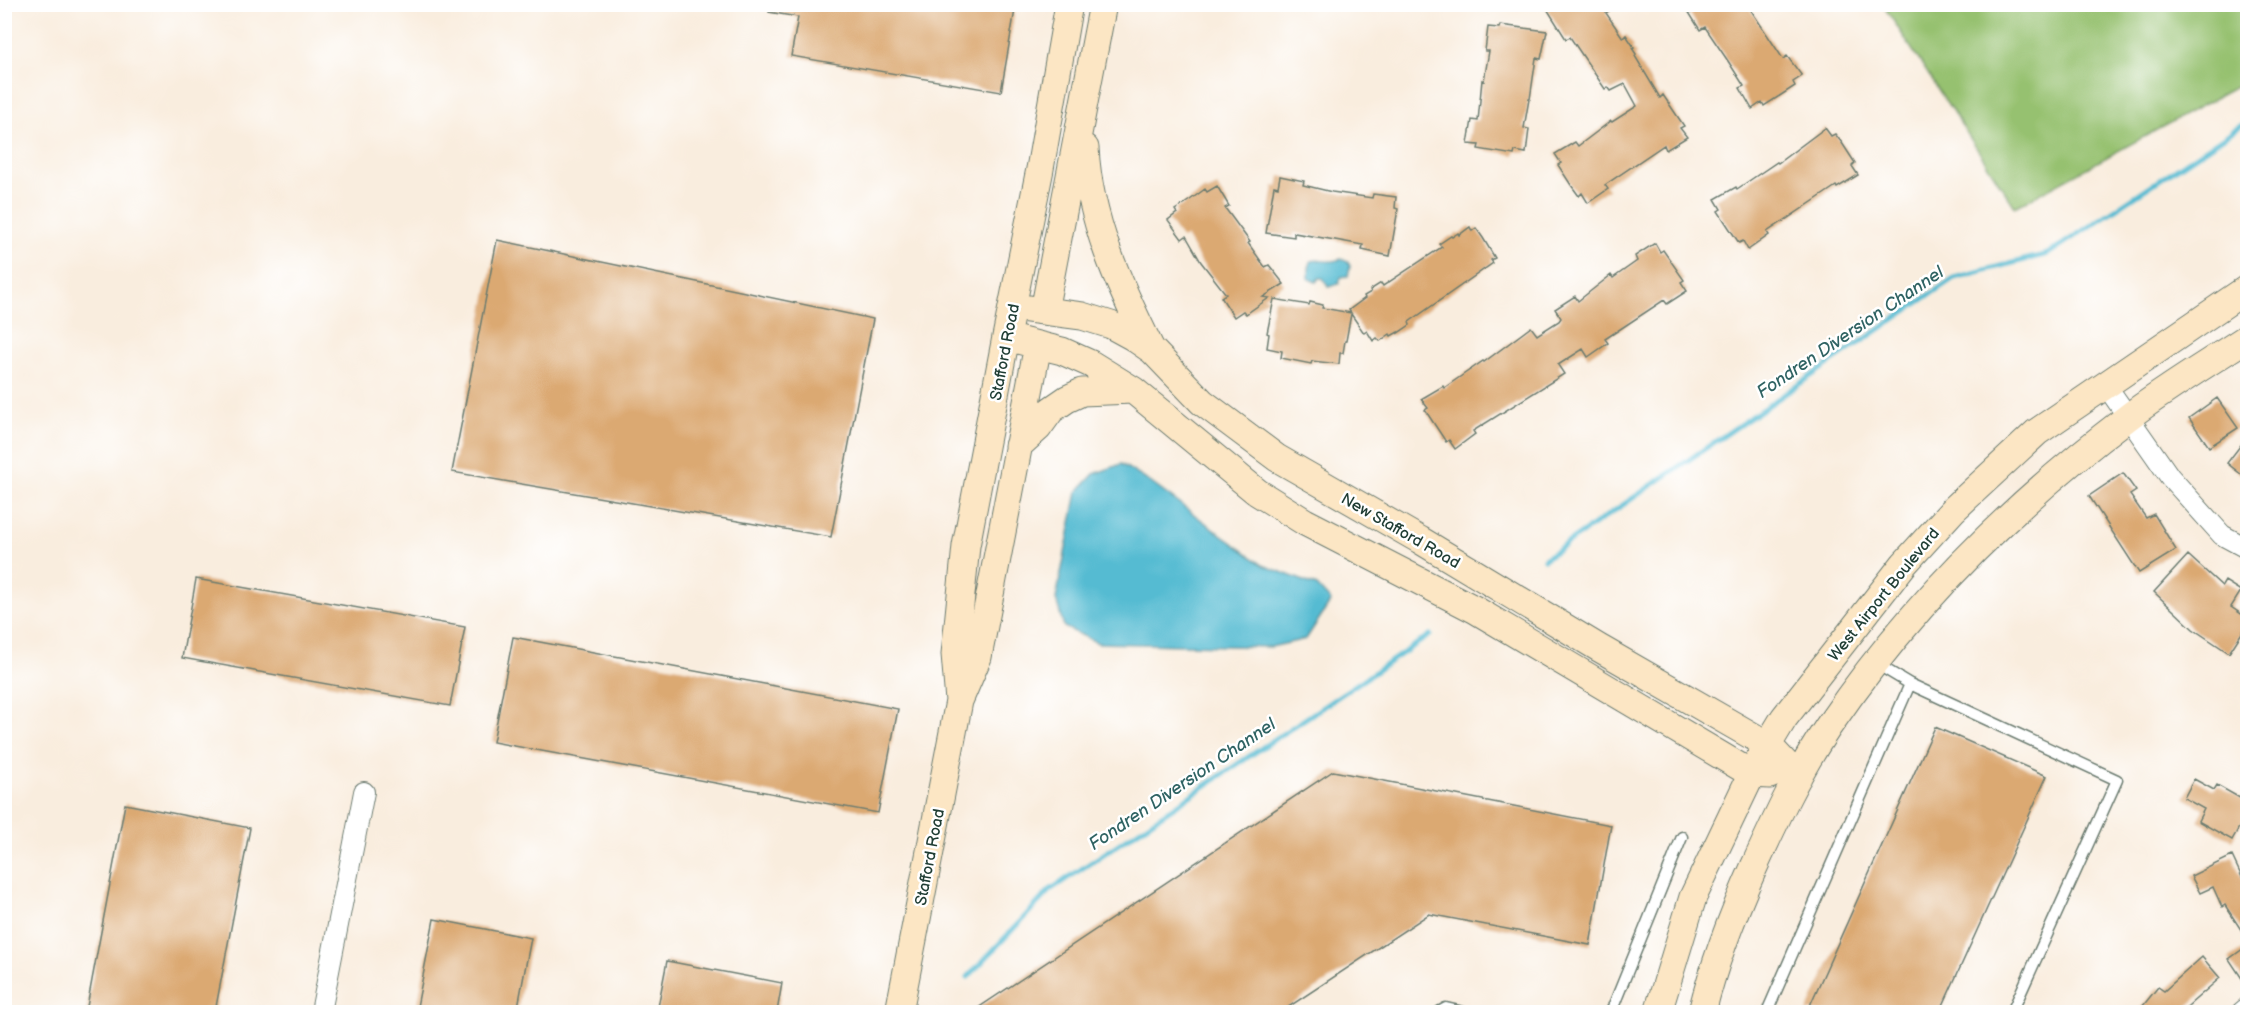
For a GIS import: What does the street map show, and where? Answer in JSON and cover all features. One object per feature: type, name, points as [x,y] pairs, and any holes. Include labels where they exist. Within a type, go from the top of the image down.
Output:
[{"type":"main road","name":"Stafford Road","points":[[959,701],[955,654],[966,546],[1040,169],[1069,4]]},
{"type":"main road","name":"Stafford Road","points":[[1044,311],[1103,4]]},
{"type":"main road","points":[[1083,106],[1087,178],[1099,228],[1110,261],[1152,350]]},
{"type":"main road","name":"West Airport Boulevard","points":[[1658,1012],[1693,897],[1752,774],[1784,718],[1904,564],[1954,509],[2037,432],[2247,288]]},
{"type":"main road","name":"New Stafford Road","points":[[1013,307],[1082,316],[1111,325],[1152,350],[1202,402],[1277,458],[1768,745],[1798,777]]},
{"type":"main road","name":"New Stafford Road","points":[[1006,337],[1062,351],[1091,364],[1133,390],[1257,492],[1305,522],[1474,609],[1752,774]]},
{"type":"main road","points":[[1702,1012],[1709,985],[1738,904],[1771,829],[1827,728],[1875,663],[1922,605],[1997,529],[2062,469],[2128,417],[2247,337]]},
{"type":"main road","name":"Stafford Road","points":[[899,1012],[959,701],[978,657],[1038,345]]},
{"type":"main road","points":[[1018,446],[1038,429],[1052,410],[1066,399],[1082,392],[1133,390]]},
{"type":"main road","points":[[1257,492],[1277,458]]},
{"type":"main road","points":[[1752,774],[1798,777]]},
{"type":"street","points":[[2105,384],[2170,477],[2223,535],[2247,549]]},
{"type":"street","points":[[321,1012],[364,792]]},
{"type":"street","points":[[2242,1012],[2247,1007]]},
{"type":"lane","points":[[1875,663],[1910,684],[2117,780],[2013,1012]]},
{"type":"lane","points":[[1767,1012],[1910,684]]},
{"type":"lane","points":[[1611,1012],[1682,837]]},
{"type":"lane","points":[[1438,1012],[1446,1008],[1463,1012]]},
{"type":"green space","points":[[1883,5],[2247,5],[2247,81],[2015,207]]},
{"type":"water","points":[[1341,259],[1348,262],[1350,266],[1348,276],[1341,277],[1339,284],[1328,287],[1323,278],[1319,278],[1316,282],[1309,279],[1311,261]]},
{"type":"water","points":[[1121,464],[1150,482],[1263,565],[1317,586],[1331,601],[1306,639],[1271,647],[1098,643],[1064,627],[1056,599],[1077,492],[1094,474]]},
{"type":"building","points":[[769,4],[1016,4],[1001,92],[791,56],[798,17],[769,12]]},
{"type":"building","points":[[1544,4],[1619,4],[1606,13],[1623,38],[1626,35],[1634,47],[1632,48],[1635,56],[1660,98],[1663,95],[1684,126],[1680,128],[1687,137],[1666,150],[1664,145],[1605,185],[1608,189],[1588,203],[1582,193],[1579,196],[1571,185],[1558,165],[1561,163],[1555,154],[1575,142],[1578,146],[1611,121],[1637,106],[1625,84],[1611,91],[1608,87],[1605,89],[1570,37],[1566,39]]},
{"type":"building","points":[[1698,4],[1747,4],[1783,59],[1787,56],[1802,76],[1793,82],[1795,86],[1764,106],[1762,102],[1752,109],[1740,88],[1744,86],[1728,61],[1705,27],[1700,30],[1688,11]]},
{"type":"building","points":[[1500,25],[1547,31],[1541,59],[1536,58],[1524,128],[1529,129],[1526,153],[1515,151],[1514,155],[1478,149],[1479,145],[1468,144],[1472,120],[1478,121],[1482,80],[1484,81],[1489,51],[1485,51],[1488,27],[1499,28]]},
{"type":"building","points":[[1825,128],[1831,136],[1835,134],[1842,143],[1855,163],[1852,166],[1858,175],[1837,188],[1836,186],[1767,232],[1769,235],[1748,250],[1743,241],[1739,243],[1718,211],[1721,209],[1715,199],[1736,187],[1737,189],[1778,163]]},
{"type":"building","points":[[1280,176],[1304,181],[1303,185],[1332,192],[1372,198],[1373,194],[1396,197],[1395,208],[1398,209],[1390,256],[1362,250],[1363,245],[1294,233],[1294,237],[1266,233],[1274,186],[1278,187]]},
{"type":"building","points":[[1217,186],[1229,206],[1225,208],[1250,242],[1248,243],[1265,267],[1269,265],[1284,284],[1263,297],[1269,298],[1246,314],[1243,311],[1234,317],[1221,297],[1226,294],[1201,262],[1186,236],[1182,239],[1168,220],[1177,213],[1175,210],[1205,189],[1207,192]]},
{"type":"building","points":[[1470,227],[1472,231],[1476,228],[1483,238],[1495,258],[1491,260],[1493,263],[1409,322],[1410,325],[1398,333],[1391,336],[1390,334],[1380,341],[1377,338],[1373,341],[1367,331],[1364,333],[1351,314],[1339,364],[1312,361],[1311,364],[1281,358],[1282,351],[1267,348],[1269,334],[1267,333],[1274,299],[1309,305],[1310,302],[1323,305],[1322,308],[1351,313],[1349,310],[1365,298],[1364,296],[1371,292],[1370,290],[1381,283],[1383,286],[1442,247],[1439,244]]},
{"type":"building","points":[[497,240],[873,319],[831,537],[452,472]]},
{"type":"building","points":[[1655,243],[1660,252],[1663,250],[1684,280],[1681,282],[1687,291],[1667,304],[1664,300],[1605,339],[1608,343],[1588,357],[1583,349],[1558,365],[1564,374],[1473,431],[1475,434],[1455,449],[1449,440],[1446,442],[1425,410],[1428,408],[1421,399],[1443,386],[1444,388],[1484,362],[1531,327],[1537,335],[1559,321],[1561,318],[1555,309],[1575,296],[1578,301],[1611,275],[1613,278],[1637,261],[1635,256]]},
{"type":"building","points":[[2217,398],[2238,428],[2209,447],[2189,418]]},
{"type":"building","points":[[2247,437],[2247,479],[2227,463]]},
{"type":"building","points":[[2123,473],[2136,491],[2130,495],[2146,518],[2154,514],[2176,550],[2139,573],[2089,496]]},
{"type":"building","points":[[2188,555],[2222,586],[2225,581],[2241,591],[2231,607],[2247,618],[2247,625],[2229,653],[2193,629],[2154,592]]},
{"type":"building","points":[[196,579],[465,627],[450,706],[182,658]]},
{"type":"building","points":[[513,637],[898,709],[878,813],[493,742]]},
{"type":"building","points":[[1935,727],[2047,776],[1940,1012],[1807,1012]]},
{"type":"building","points":[[1333,771],[1611,825],[1590,945],[1429,914],[1281,1012],[972,1012]]},
{"type":"building","points":[[2194,779],[2214,790],[2217,785],[2247,802],[2247,813],[2232,840],[2198,821],[2204,809],[2184,798]]},
{"type":"building","points":[[125,804],[250,828],[215,1012],[86,1012]]},
{"type":"building","points":[[2232,856],[2247,888],[2247,939],[2225,905],[2222,907],[2213,887],[2200,893],[2191,876]]},
{"type":"building","points":[[434,919],[531,938],[517,1012],[416,1012]]},
{"type":"building","points":[[2247,946],[2247,986],[2229,959]]},
{"type":"building","points":[[2202,957],[2220,978],[2181,1012],[2138,1012],[2158,987],[2164,991]]},
{"type":"building","points":[[667,961],[782,983],[777,1012],[657,1012]]},
{"type":"waterway","name":"Fondren Diversion Channel","points":[[1544,559],[1954,278],[2048,254],[2248,121]]},
{"type":"waterway","name":"Fondren Diversion Channel","points":[[968,977],[1050,890],[1430,635]]}]
